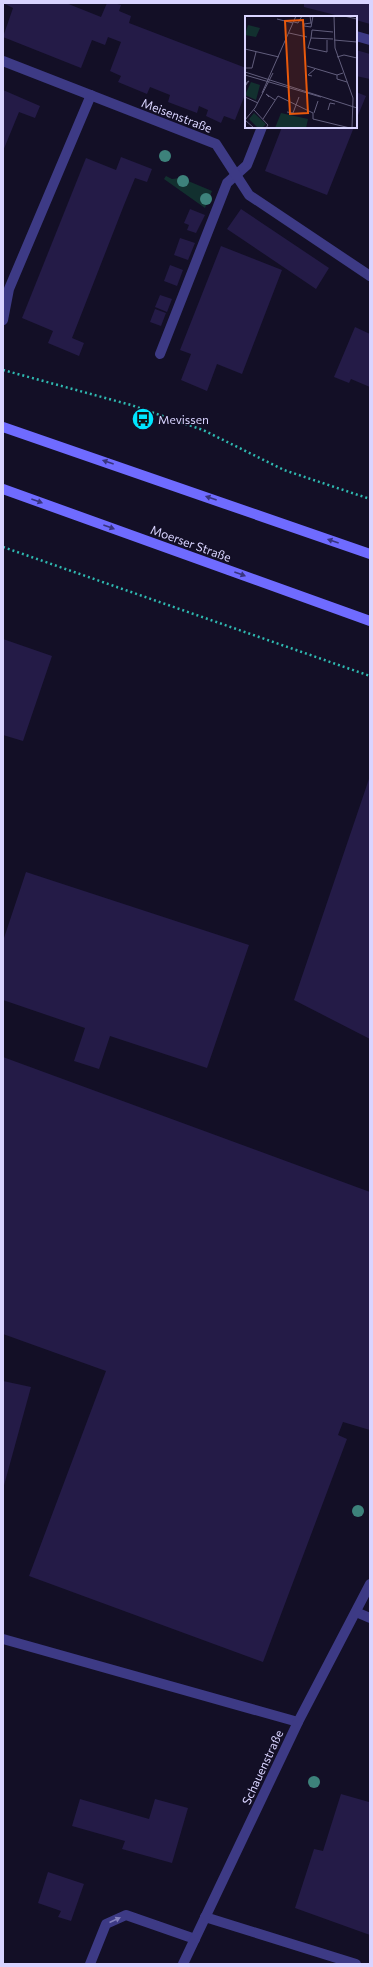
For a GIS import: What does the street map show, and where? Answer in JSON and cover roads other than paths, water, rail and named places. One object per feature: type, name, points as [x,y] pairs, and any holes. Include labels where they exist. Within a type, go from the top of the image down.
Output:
[{"type":"main road","points":[[3,427],[370,554]]},
{"type":"main road","name":"Moerser Straße","points":[[3,489],[370,622]]},
{"type":"street","points":[[357,36],[370,40]]},
{"type":"street","name":"Meisenstraße","points":[[3,60],[216,144],[249,195],[370,276]]},
{"type":"street","points":[[3,320],[9,289],[91,95]]},
{"type":"street","points":[[160,354],[227,183],[246,165],[262,128]]},
{"type":"street","name":"Schauenstraße","points":[[183,1964],[298,1722],[370,1584]]},
{"type":"street","points":[[356,1612],[370,1618]]},
{"type":"street","points":[[3,1639],[298,1722]]},
{"type":"street","points":[[90,1964],[106,1924],[126,1915],[195,1939]]},
{"type":"street","points":[[205,1917],[356,1964]]},
{"type":"place","name":"Mevissen","points":[[143,419]]}]
